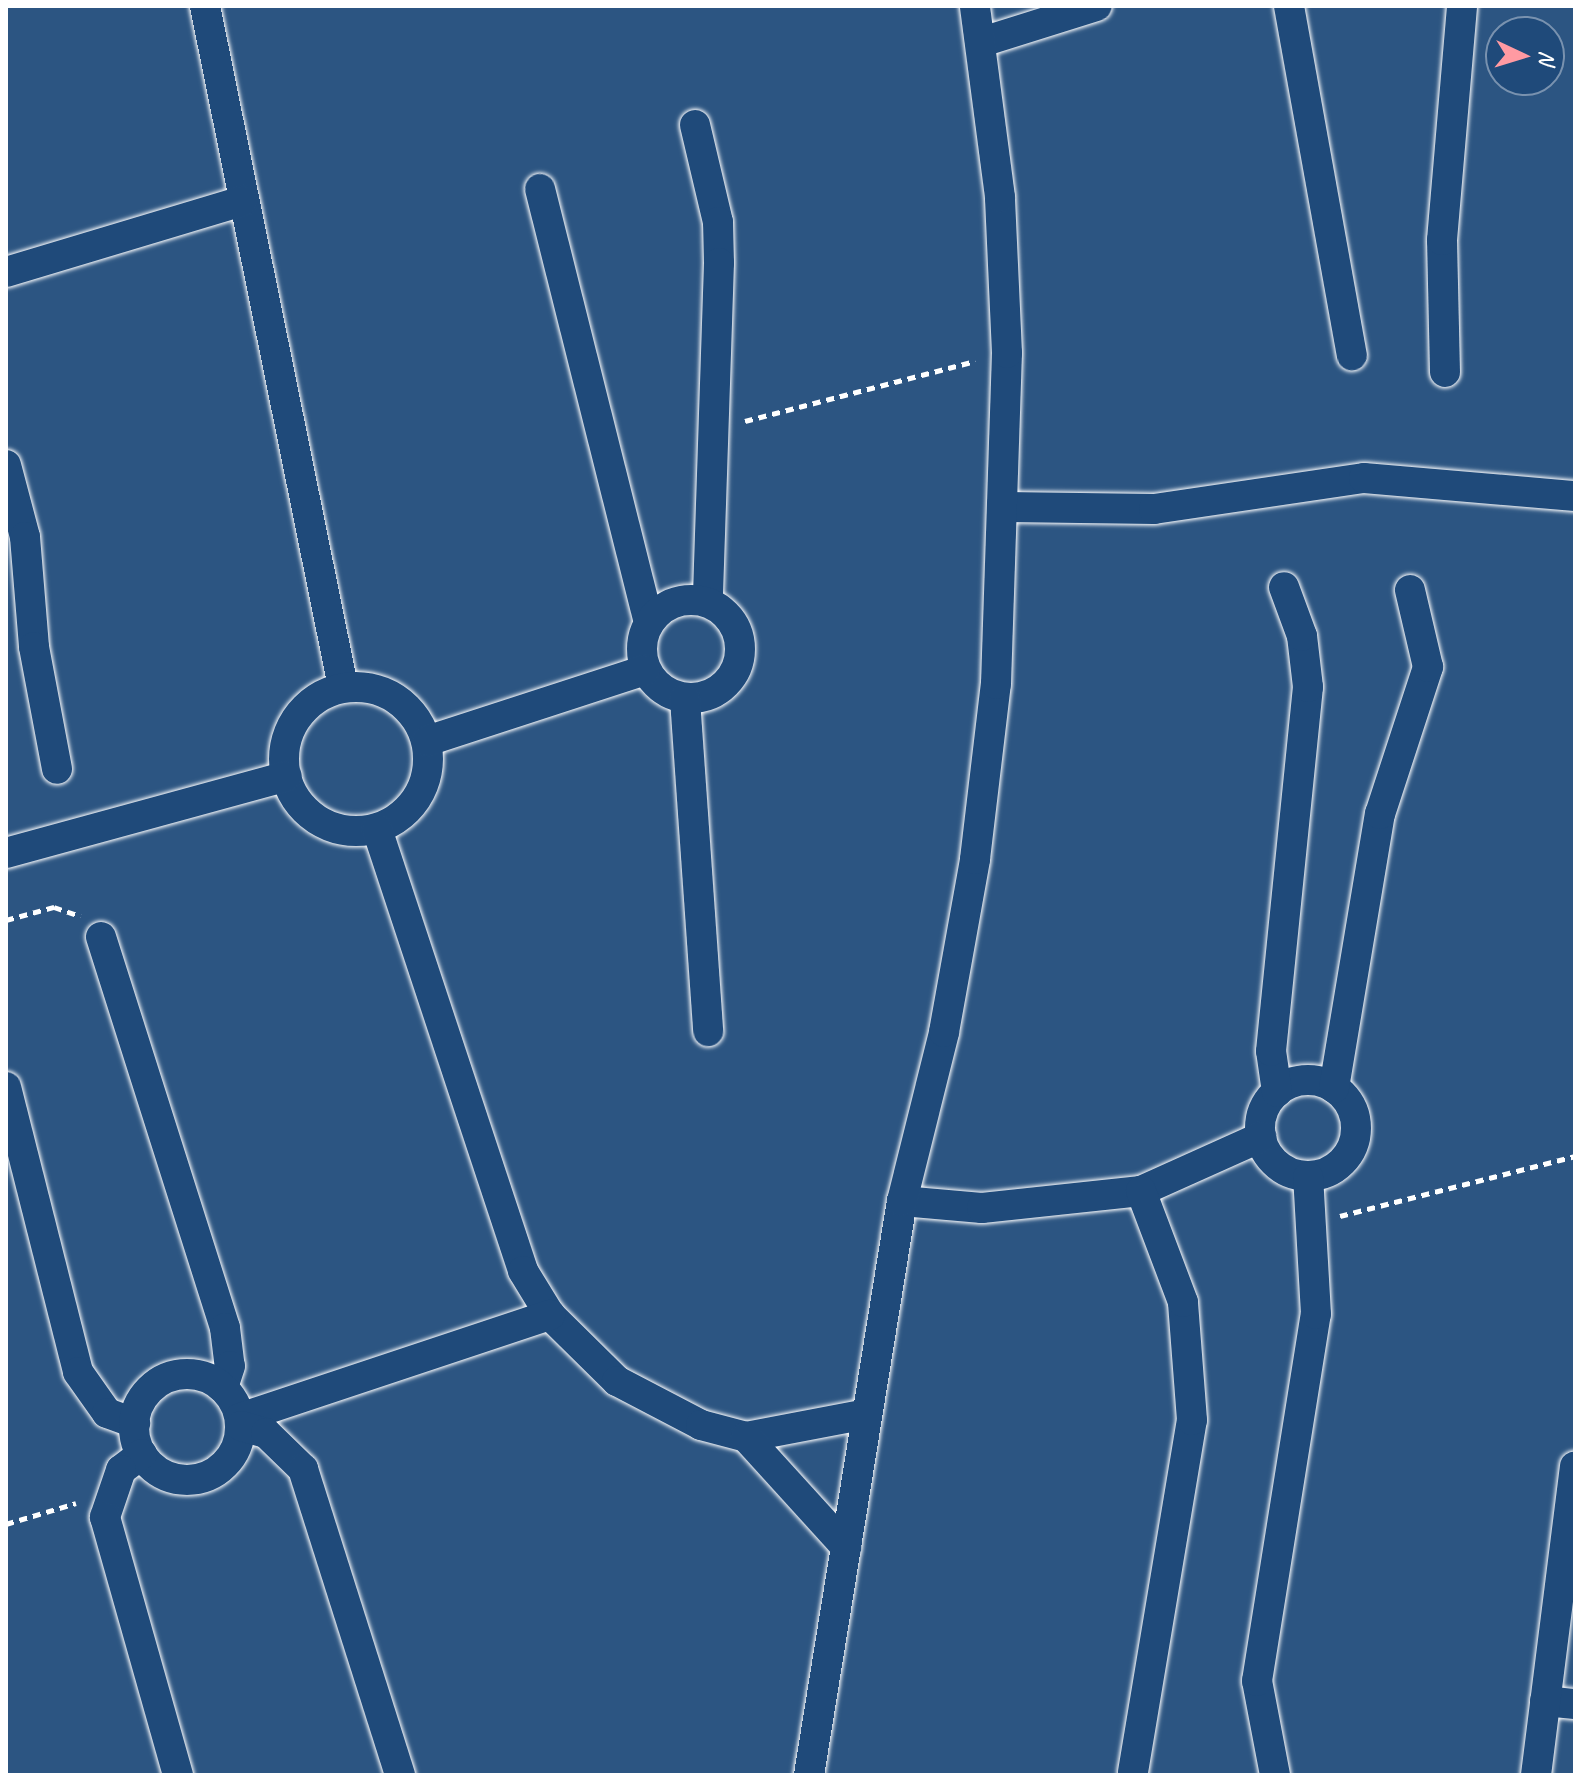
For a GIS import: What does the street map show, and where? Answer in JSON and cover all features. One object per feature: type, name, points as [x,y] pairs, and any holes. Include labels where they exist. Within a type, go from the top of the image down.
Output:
[{"type":"street","points":[[205,6],[343,687]]},
{"type":"street","points":[[809,1775],[902,1201],[944,1032],[975,859],[1006,507],[1007,353],[985,41],[975,6]]},
{"type":"street","points":[[985,41],[1097,6]]},
{"type":"street","points":[[1289,6],[1352,355]]},
{"type":"street","points":[[1445,372],[1442,240],[1462,6]]},
{"type":"street","points":[[695,125],[718,222],[708,602]]},
{"type":"street","points":[[540,189],[649,622],[641,646],[645,670],[661,690],[685,699],[724,687],[738,661],[737,630],[708,602],[675,603],[649,622]]},
{"type":"street","points":[[6,272],[243,201]]},
{"type":"street","points":[[6,465],[25,537],[34,647],[57,769]]},
{"type":"street","points":[[1006,507],[1154,509],[1364,478],[1575,496]]},
{"type":"street","points":[[1277,1092],[1271,1051],[1308,687],[1302,636],[1284,587]]},
{"type":"street","points":[[1334,1088],[1380,814],[1428,667],[1410,590]]},
{"type":"street","points":[[427,741],[645,670]]},
{"type":"street","points":[[343,687],[395,697],[427,741],[426,778],[409,810],[377,829],[331,827],[296,798],[287,776],[285,747],[296,719],[316,699],[343,687]]},
{"type":"street","points":[[685,699],[708,1031]]},
{"type":"street","points":[[6,853],[287,776]]},
{"type":"street","points":[[377,829],[523,1271],[550,1315],[617,1381],[701,1425],[746,1437],[867,1414]]},
{"type":"street","points":[[101,937],[227,1337],[223,1388],[240,1422],[276,1440],[303,1469],[400,1775]]},
{"type":"street","points":[[1305,1080],[1334,1088],[1352,1112],[1353,1142],[1336,1167],[1308,1177],[1272,1161],[1261,1137],[1262,1112],[1277,1092],[1305,1080]]},
{"type":"street","points":[[6,1087],[78,1372],[107,1413],[135,1423]]},
{"type":"street","points":[[902,1201],[982,1208],[1141,1191],[1261,1137]]},
{"type":"street","points":[[1275,1775],[1257,1681],[1316,1314],[1316,1222],[1308,1177]]},
{"type":"street","points":[[1133,1772],[1192,1420],[1183,1302],[1141,1191]]},
{"type":"street","points":[[240,1422],[550,1315]]},
{"type":"street","points":[[223,1388],[188,1374],[168,1377],[151,1388],[135,1423],[142,1454],[167,1477],[201,1479],[230,1459],[240,1422]]},
{"type":"street","points":[[746,1437],[846,1547]]},
{"type":"street","points":[[142,1454],[108,1494],[109,1539],[178,1775]]},
{"type":"street","points":[[1536,1775],[1560,1703],[1575,1466]]},
{"type":"path","points":[[713,429],[1007,353]]},
{"type":"path","points":[[6,920],[54,907],[80,917],[101,937]]},
{"type":"path","points":[[1316,1222],[1575,1156]]},
{"type":"path","points":[[6,1524],[108,1494]]}]
